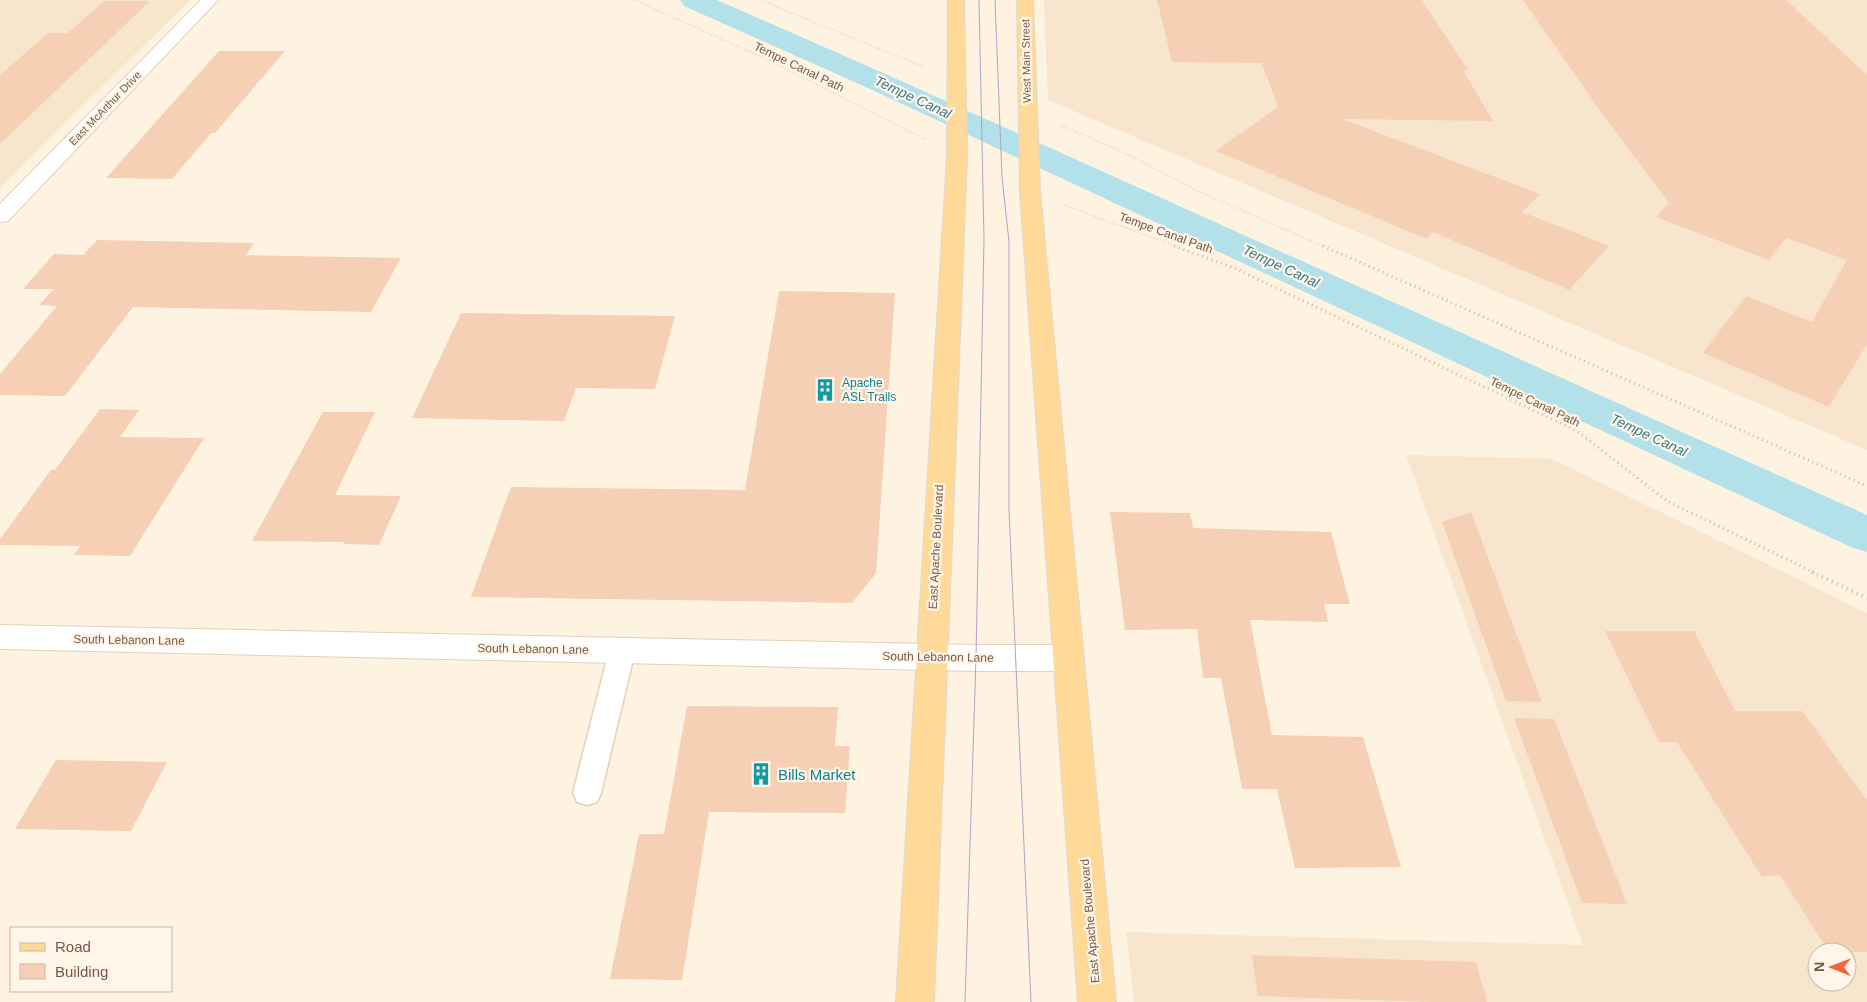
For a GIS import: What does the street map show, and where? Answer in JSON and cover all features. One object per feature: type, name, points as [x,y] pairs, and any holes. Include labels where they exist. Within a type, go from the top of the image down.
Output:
[{"type":"main road","points":[[956,0],[956,86]]},
{"type":"main road","name":"West Main Street","points":[[1025,0],[1027,115]]},
{"type":"main road","name":"East Apache Boulevard","points":[[915,1002],[957,149],[956,86]]},
{"type":"main road","name":"East Apache Boulevard","points":[[1027,115],[1029,183],[1097,1002]]},
{"type":"street","name":"East McArthur Drive","points":[[0,216],[210,0]]},
{"type":"street","name":"South Lebanon Lane","points":[[0,638],[931,657],[1067,658]]},
{"type":"lane","points":[[587,793],[622,651]]},
{"type":"path","name":"Tempe Canal Path","points":[[635,0],[957,149]]},
{"type":"path","points":[[760,0],[956,86]]},
{"type":"path","points":[[1027,115],[1129,155],[1198,191],[1867,486]]},
{"type":"path","name":"Tempe Canal Path","points":[[1029,183],[1234,268],[1577,431],[1668,501],[1867,598]]},
{"type":"shaded area","points":[[0,0],[190,0],[0,188]]},
{"type":"shaded area","points":[[1044,0],[1867,0],[1867,450],[1048,100]]},
{"type":"shaded area","points":[[1406,455],[1552,459],[1867,613],[1867,1002],[1134,1002],[1126,932],[1583,945]]},
{"type":"building","points":[[1157,0],[1422,0],[1468,70],[1463,70],[1493,121],[1342,119],[1540,194],[1522,212],[1609,246],[1569,290],[1433,232],[1427,239],[1216,151],[1278,107],[1262,63],[1172,62]]},
{"type":"building","points":[[1523,0],[1786,0],[1867,75],[1867,344],[1829,407],[1703,353],[1746,296],[1812,322],[1847,260],[1786,238],[1769,260],[1656,217],[1669,203],[1601,112]]},
{"type":"building","points":[[104,1],[150,1],[0,144],[0,75],[48,33],[68,33]]},
{"type":"building","points":[[219,51],[285,51],[215,133],[211,133],[172,179],[106,178]]},
{"type":"building","points":[[97,240],[254,243],[246,255],[401,258],[371,312],[133,307],[65,396],[0,395],[0,374],[57,306],[39,305],[54,289],[23,289],[54,254],[83,255]]},
{"type":"building","name":"Apache ASL Trails","points":[[779,291],[895,293],[876,573],[852,603],[471,597],[511,487],[745,490]]},
{"type":"building","points":[[461,313],[675,316],[655,389],[576,388],[564,421],[412,418]]},
{"type":"building","points":[[100,409],[139,410],[120,437],[204,438],[130,556],[74,555],[80,546],[0,545],[0,539],[51,470],[55,470]]},
{"type":"building","points":[[323,412],[375,412],[335,495],[401,496],[379,545],[344,544],[345,542],[252,541]]},
{"type":"building","points":[[1110,512],[1190,513],[1193,528],[1331,532],[1350,604],[1324,604],[1328,622],[1250,620],[1272,735],[1363,737],[1401,867],[1295,868],[1277,789],[1242,789],[1221,678],[1203,678],[1197,629],[1125,630]]},
{"type":"building","points":[[1471,512],[1542,702],[1506,701],[1442,522]]},
{"type":"building","points":[[1605,631],[1694,631],[1735,711],[1802,711],[1867,800],[1867,952],[1857,952],[1857,942],[1823,942],[1780,875],[1762,877],[1677,742],[1659,742]]},
{"type":"building","name":"Bills Market","points":[[687,706],[838,707],[835,746],[850,746],[845,813],[709,812],[682,980],[610,979],[639,834],[664,834]]},
{"type":"building","points":[[1514,718],[1554,719],[1627,904],[1582,903]]},
{"type":"building","points":[[56,760],[167,762],[131,831],[15,829]]},
{"type":"building","points":[[1252,955],[1476,962],[1487,1002],[1258,996]]},
{"type":"waterway","name":"Tempe Canal","points":[[694,0],[879,82],[1867,535]]},
{"type":"tram line","points":[[965,1002],[976,658],[984,239],[979,0]]},
{"type":"tram line","points":[[995,0],[1002,177],[1009,242],[1009,510],[1031,1002]]},
{"type":"place","name":"Apache ASL Trails","points":[[825,390]]},
{"type":"place","name":"Bills Market","points":[[761,774]]}]
